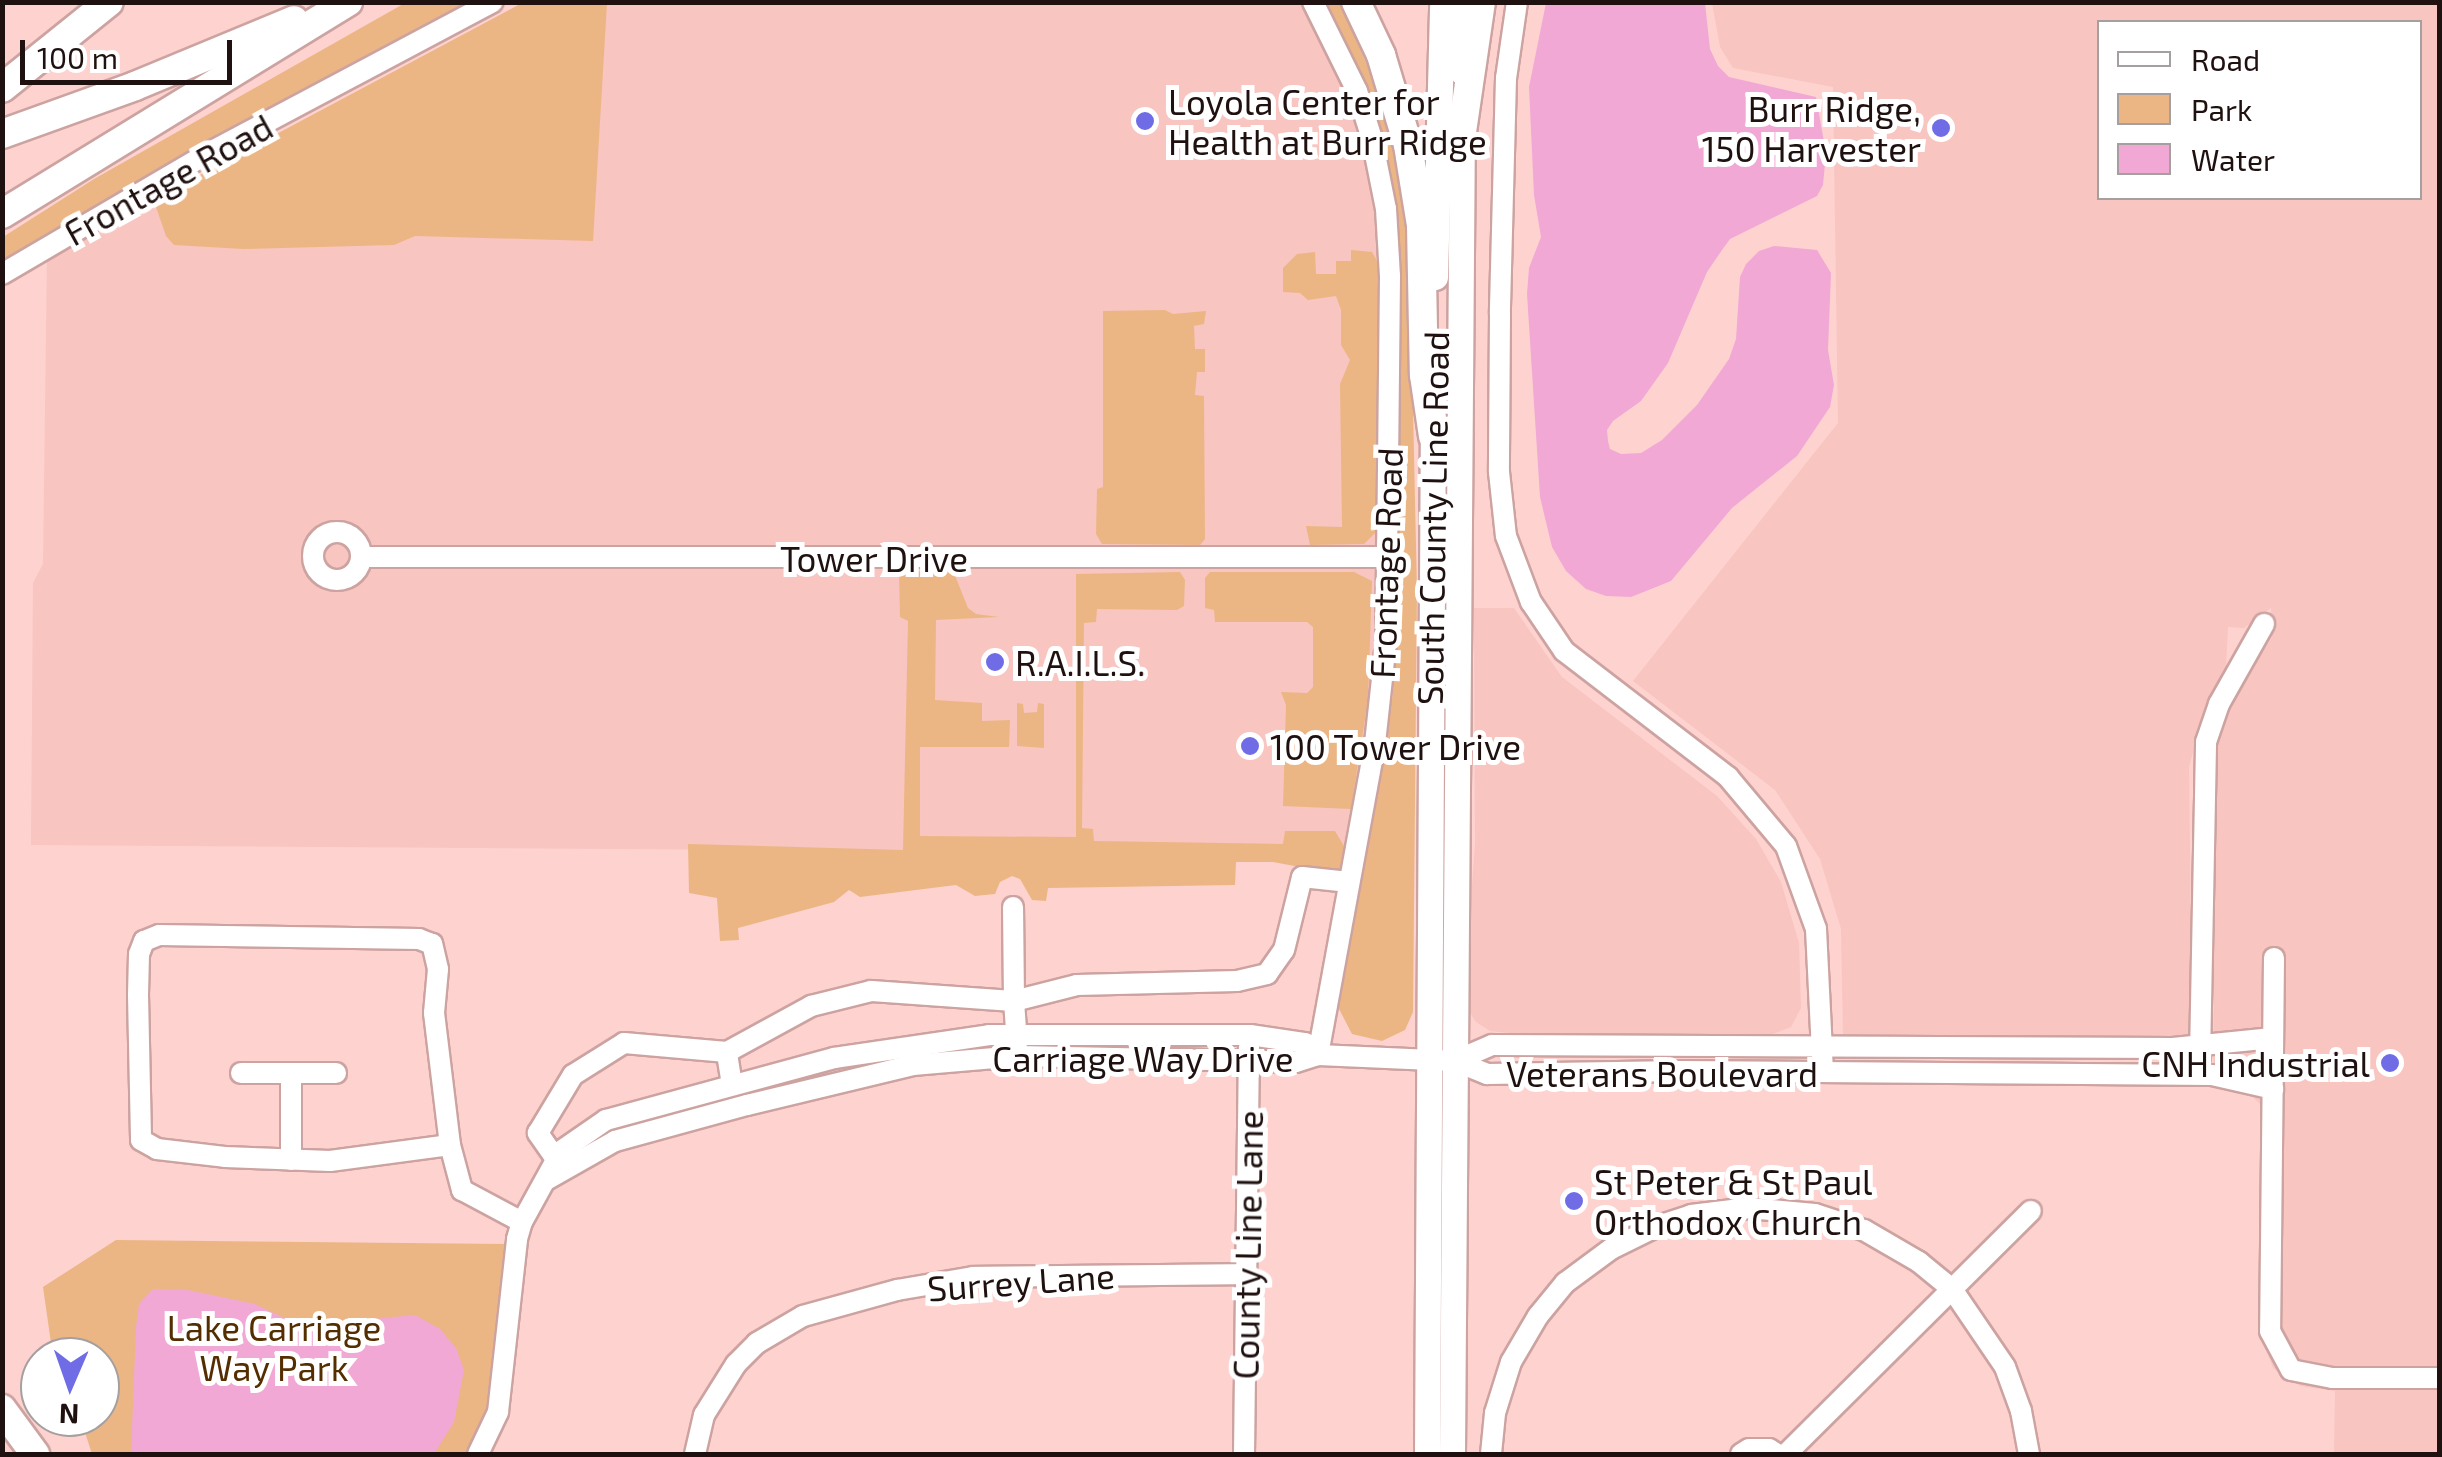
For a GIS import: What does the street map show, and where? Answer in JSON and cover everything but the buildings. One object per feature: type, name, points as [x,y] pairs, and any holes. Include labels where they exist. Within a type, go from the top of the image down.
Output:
[{"type":"highway","points":[[2,88],[109,2]]},
{"type":"highway","points":[[7,133],[336,2]]},
{"type":"highway","points":[[2,214],[348,2]]},
{"type":"highway","points":[[1356,2],[1381,55],[1408,145],[1421,225],[1424,375],[1433,436]]},
{"type":"highway","points":[[1462,132],[1481,2]]},
{"type":"highway","points":[[2,1410],[35,1454]]},
{"type":"main road","name":"South County Line Road","points":[[1442,2],[1433,436],[1452,1454]]},
{"type":"main road","name":"South County Line Road","points":[[1427,1454],[1442,1061],[1462,2]]},
{"type":"street","name":"Frontage Road","points":[[2,274],[203,156],[493,2]]},
{"type":"street","name":"Frontage Road","points":[[1313,2],[1357,90],[1386,209],[1390,276],[1386,642],[1375,744],[1318,1055]]},
{"type":"street","points":[[1518,2],[1506,78],[1500,314],[1498,472],[1506,536],[1530,602],[1564,651],[1728,777],[1786,846],[1816,929],[1823,1072]]},
{"type":"street","name":"Tower Drive","points":[[361,557],[1388,558]]},
{"type":"street","points":[[2200,1076],[2206,742],[2218,704],[2264,624]]},
{"type":"street","points":[[556,1159],[538,1133],[573,1074],[624,1043],[727,1052],[811,1006],[871,990],[1014,1001],[1077,985],[1237,981],[1267,974],[1284,950],[1302,877],[1349,882]]},
{"type":"street","points":[[1013,907],[1018,1056]]},
{"type":"street","points":[[450,1145],[330,1161],[157,1149],[141,1140],[138,995],[144,941],[159,934],[419,940],[432,944],[438,969],[434,1012],[450,1145],[462,1190],[522,1222]]},
{"type":"street","points":[[2274,958],[2270,1332],[2291,1370],[2332,1378],[2440,1378]]},
{"type":"street","name":"Carriage Way Drive","points":[[478,1454],[498,1412],[516,1239],[556,1159],[572,1140],[590,1128],[655,1105],[732,1085],[1016,1034],[1250,1035],[1305,1043],[1318,1055],[1296,1062],[911,1055],[615,1141],[546,1180]]},
{"type":"street","name":"County Line Lane","points":[[1244,1454],[1250,1035]]},
{"type":"street","name":"Veterans Boulevard","points":[[1442,1061],[1492,1045],[2201,1047],[2273,1038]]},
{"type":"street","points":[[727,1052],[732,1085]]},
{"type":"street","points":[[1318,1055],[1442,1061]]},
{"type":"street","name":"Veterans Boulevard","points":[[1442,1061],[1488,1074],[2227,1076],[2273,1088]]},
{"type":"street","points":[[241,1072],[336,1073]]},
{"type":"street","points":[[291,1073],[291,1160]]},
{"type":"street","points":[[655,1105],[662,1128]]},
{"type":"street","points":[[1491,1454],[1502,1386],[1538,1316],[1566,1283],[1598,1258],[1658,1226],[1691,1216],[1749,1208],[1815,1214],[1878,1237],[1952,1290],[2005,1367],[2021,1411],[2029,1454]]},
{"type":"street","points":[[1786,1454],[2031,1211]]},
{"type":"street","name":"Surrey Lane","points":[[695,1454],[704,1416],[736,1364],[757,1343],[803,1316],[897,1290],[973,1277],[1247,1274]]},
{"type":"street","points":[[1741,1454],[1750,1449],[1769,1449],[1777,1454]]},
{"type":"shaded area","points":[[1306,2],[1333,51],[1367,144],[1381,228],[1376,678],[1347,854],[31,845],[33,583],[43,564],[47,256],[181,177],[179,234],[589,3]]},
{"type":"shaded area","points":[[1712,3],[2439,3],[2439,1454],[2334,1454],[2335,1391],[2300,1386],[2273,1368],[2260,1333],[2265,1109],[2245,1089],[2213,1083],[2216,747],[2233,698],[2272,637],[2271,608],[2244,628],[2228,627],[2226,668],[2204,712],[2189,767],[2192,1041],[1843,1035],[1841,929],[1820,859],[1775,790],[1633,681],[1838,423],[1833,87],[1733,68],[1720,47]]},
{"type":"shaded area","points":[[1474,608],[1514,608],[1562,677],[1717,796],[1756,839],[1781,882],[1799,943],[1801,1008],[1791,1027],[1770,1035],[1509,1033],[1490,1031],[1476,1022],[1470,1013],[1465,983],[1475,844]]},
{"type":"green space","points":[[405,3],[465,3],[3,262],[3,237],[94,179]]},
{"type":"green space","points":[[522,3],[607,3],[593,241],[415,236],[394,245],[243,249],[174,245],[166,236],[155,204],[166,193]]},
{"type":"green space","points":[[1325,3],[1340,3],[1396,131],[1409,226],[1417,591],[1413,1012],[1405,1030],[1382,1041],[1352,1034],[1337,1005],[1393,694],[1397,223],[1384,151],[1360,76]]},
{"type":"green space","points":[[1351,250],[1372,252],[1380,266],[1378,530],[1364,544],[1310,545],[1306,526],[1342,527],[1340,384],[1350,360],[1341,345],[1341,310],[1336,296],[1308,300],[1300,293],[1283,292],[1283,268],[1297,254],[1315,252],[1316,274],[1336,274],[1336,261],[1351,261]]},
{"type":"green space","points":[[1165,310],[1173,314],[1206,311],[1204,324],[1194,326],[1195,349],[1205,349],[1205,372],[1197,372],[1195,395],[1204,396],[1205,539],[1200,545],[1102,544],[1096,534],[1097,489],[1103,487],[1103,311]]},
{"type":"green space","points":[[899,571],[954,573],[968,608],[976,614],[999,617],[936,620],[935,700],[982,703],[982,721],[1010,720],[1009,747],[920,747],[920,836],[1076,837],[1076,574],[1180,572],[1185,580],[1184,606],[1177,610],[1097,609],[1096,622],[1084,623],[1082,828],[1093,829],[1094,841],[1283,844],[1285,831],[1335,831],[1344,846],[1340,870],[1332,873],[1273,862],[1236,862],[1235,885],[1048,888],[1046,901],[1032,900],[1020,879],[1012,876],[1000,882],[995,894],[975,896],[956,885],[860,897],[849,890],[834,902],[738,928],[739,940],[720,941],[717,898],[689,893],[688,844],[903,850],[908,621],[900,617]]},
{"type":"green space","points":[[1210,572],[1354,572],[1372,581],[1368,700],[1351,809],[1283,806],[1286,705],[1281,692],[1307,693],[1313,687],[1313,627],[1307,622],[1215,622],[1214,610],[1205,608],[1205,578]]},
{"type":"green space","points":[[1017,703],[1023,704],[1024,713],[1037,712],[1038,703],[1044,704],[1044,748],[1017,746]]},
{"type":"green space","name":"Lake Carriage Way Park","points":[[116,1240],[505,1244],[488,1414],[469,1452],[92,1454],[86,1437],[120,1437],[120,1337],[50,1337],[43,1287]]},
{"type":"water","points":[[1546,3],[1705,3],[1710,49],[1718,66],[1729,77],[1816,97],[1826,153],[1823,185],[1817,196],[1730,239],[1707,272],[1668,363],[1641,401],[1613,421],[1607,430],[1608,441],[1610,449],[1621,454],[1641,453],[1662,440],[1697,405],[1729,359],[1736,339],[1740,277],[1746,264],[1759,251],[1774,246],[1817,250],[1831,273],[1828,350],[1834,385],[1830,407],[1797,456],[1732,508],[1671,581],[1631,597],[1606,596],[1586,589],[1566,571],[1552,547],[1540,497],[1527,294],[1529,268],[1541,237],[1534,195],[1529,87]]},
{"type":"water","points":[[153,1289],[188,1290],[255,1304],[301,1326],[415,1315],[440,1329],[456,1348],[464,1370],[454,1422],[434,1454],[131,1454],[139,1304]]},
{"type":"place","name":"Loyola Center for Health at Burr Ridge","points":[[1145,121]]},
{"type":"place","name":"Burr Ridge, 150 Harvester","points":[[1941,128]]},
{"type":"place","name":"R.A.I.L.S.","points":[[995,662]]},
{"type":"place","name":"100 Tower Drive","points":[[1250,746]]},
{"type":"place","name":"CNH Industrial","points":[[2390,1063]]},
{"type":"place","name":"St Peter & St Paul Orthodox Church","points":[[1574,1201]]}]
